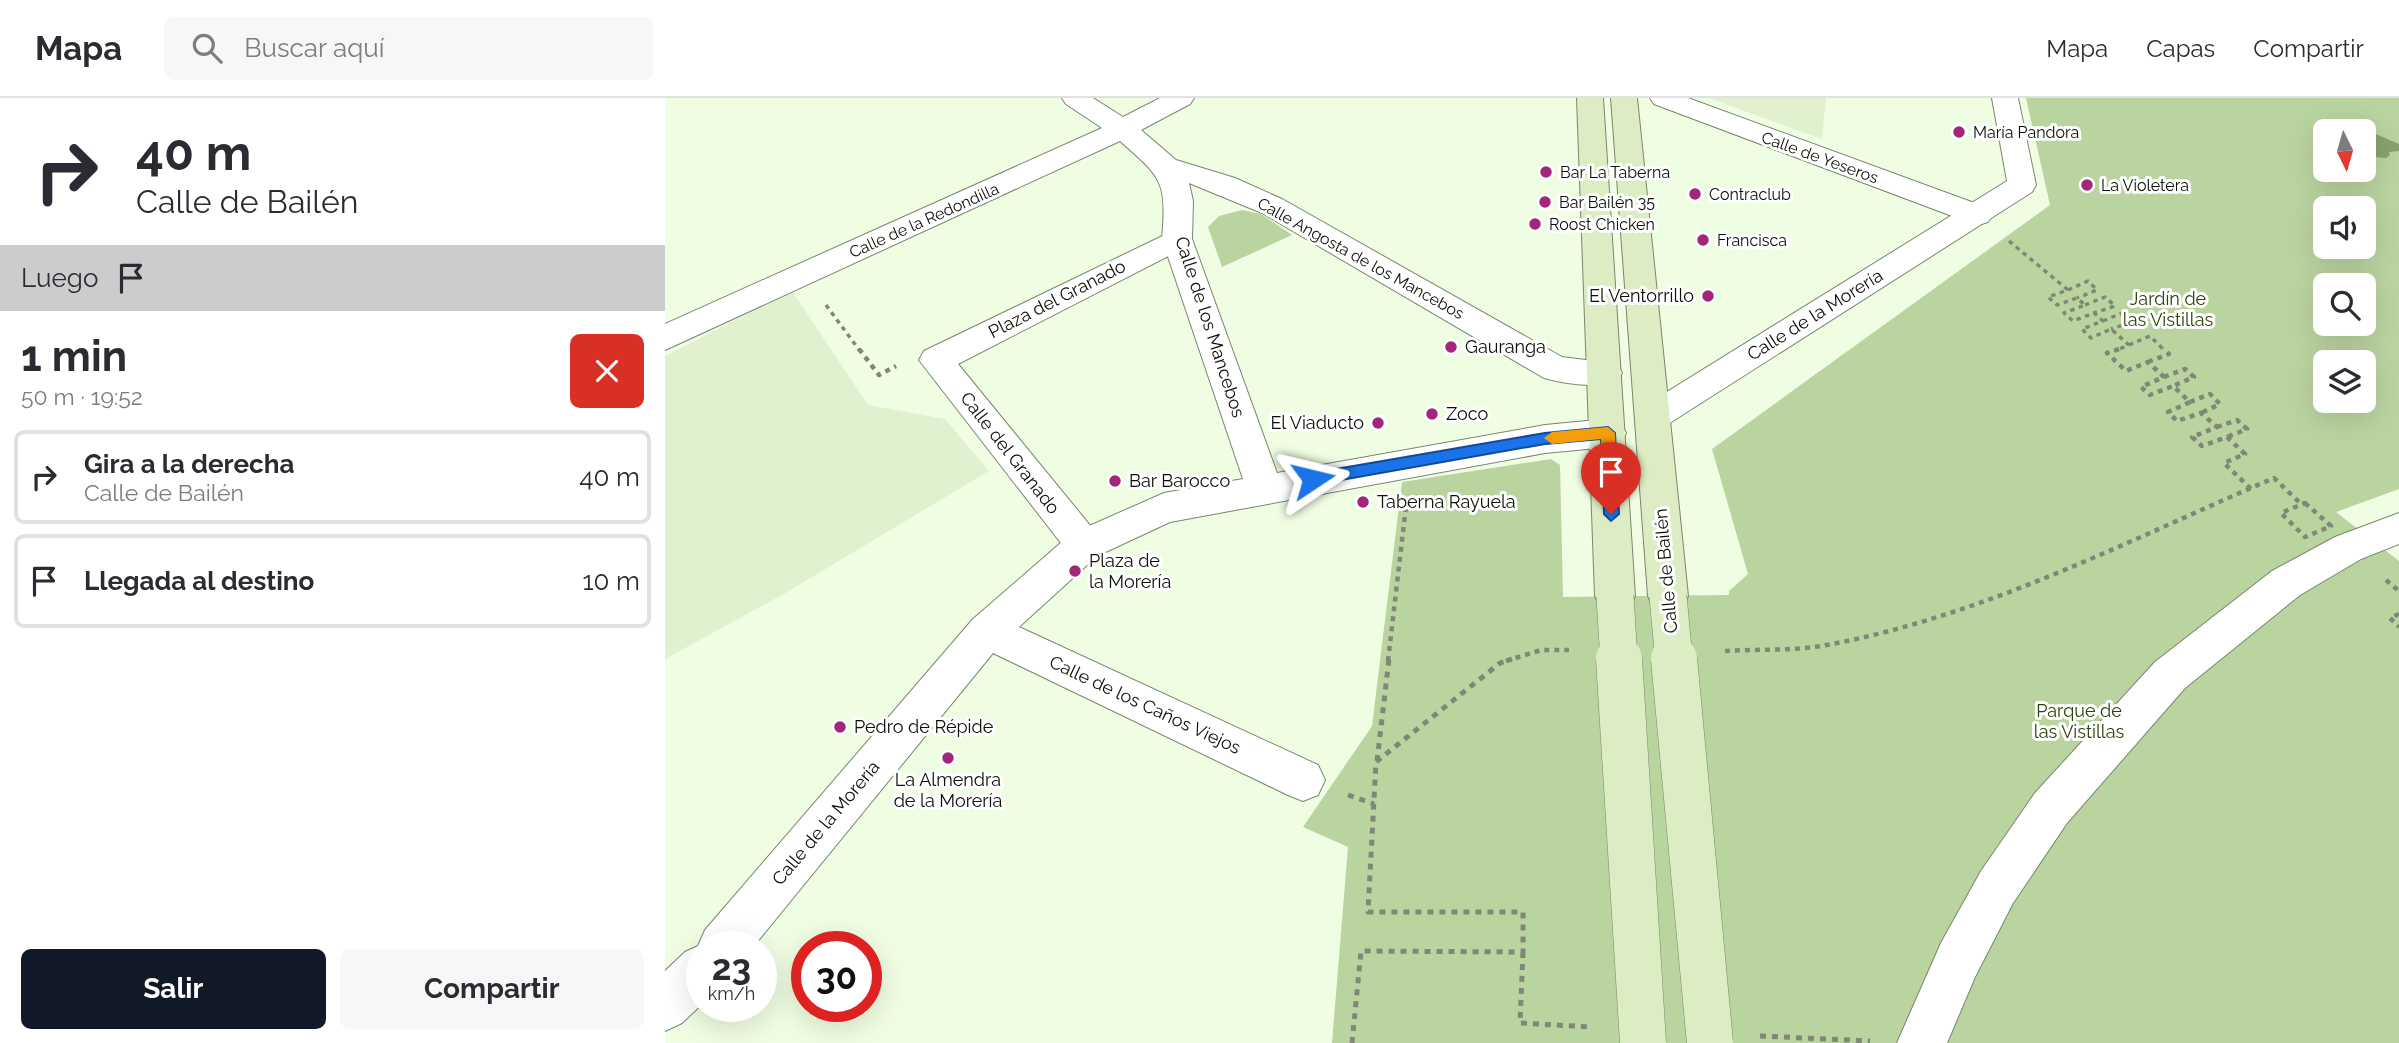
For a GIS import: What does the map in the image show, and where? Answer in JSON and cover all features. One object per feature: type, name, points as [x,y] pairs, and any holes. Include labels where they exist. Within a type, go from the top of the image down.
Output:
[{"type":"main road","points":[[1590,98],[1615,596],[1643,1043]]},
{"type":"main road","name":"Calle de Bailén","points":[[1624,98],[1710,1043]]},
{"type":"street","points":[[1075,98],[1122,128]]},
{"type":"street","name":"Calle de la Redondilla","points":[[665,338],[1122,128],[1181,98]]},
{"type":"street","name":"Calle de Yeseros","points":[[1663,98],[1978,215]]},
{"type":"street","name":"Calle de la Morería","points":[[1653,417],[2022,185],[2005,98]]},
{"type":"street","name":"Calle Angosta de los Mancebos","points":[[1122,128],[1166,166],[1225,185],[1272,206],[1556,369],[1605,373]]},
{"type":"street","name":"Calle de los Mancebos","points":[[1166,166],[1177,184],[1180,203],[1177,239],[1264,488]]},
{"type":"street","name":"Plaza del Granado","points":[[936,360],[1177,239]]},
{"type":"street","name":"Calle del Granado","points":[[936,360],[1084,545]]},
{"type":"street","name":"Calle de la Morería","points":[[735,931],[987,631],[1084,545],[1164,508],[1545,439],[1608,433]]},
{"type":"street","points":[[1922,1043],[1958,960],[1997,887],[2051,808],[2170,675],[2286,583],[2348,548],[2399,528]]},
{"type":"street","name":"Calle de los Caños Viejos","points":[[987,631],[1303,780]]},
{"type":"street","points":[[665,1006],[686,985]]},
{"type":"path","points":[[1978,215],[2068,290]]},
{"type":"path","points":[[2088,281],[2097,290],[2077,298],[2057,305],[2048,297],[2088,281]]},
{"type":"path","points":[[2105,297],[2115,306],[2094,313],[2073,321],[2064,313],[2105,297]]},
{"type":"path","points":[[2077,298],[2085,305]]},
{"type":"path","points":[[829,310],[879,375]]},
{"type":"path","points":[[2094,313],[2103,321]]},
{"type":"path","points":[[2122,313],[2133,322],[2111,329],[2091,338],[2082,329],[2122,313]]},
{"type":"path","points":[[2111,329],[2129,345]]},
{"type":"path","points":[[2150,336],[2169,354],[2148,362],[2126,371],[2107,354],[2150,336]]},
{"type":"path","points":[[2148,362],[2164,377]]},
{"type":"path","points":[[2185,369],[2194,377],[2150,395],[2141,387],[2164,377],[2185,369]]},
{"type":"path","points":[[2173,386],[2190,402]]},
{"type":"path","points":[[2210,394],[2220,404],[2177,421],[2168,412],[2190,402],[2210,394]]},
{"type":"path","points":[[2201,412],[2217,427]]},
{"type":"path","points":[[2237,420],[2247,429],[2202,446],[2192,437],[2217,427],[2237,420]]},
{"type":"path","points":[[2227,437],[2245,454],[2224,463],[2251,489]]},
{"type":"path","points":[[1352,1043],[1361,951],[1523,951],[1523,912],[1368,912],[1377,762],[1411,462]]},
{"type":"path","points":[[1718,650],[1819,646],[1944,615],[2032,582],[2274,478],[2301,505]]},
{"type":"path","points":[[2399,614],[2390,618],[2399,627]]},
{"type":"path","points":[[1377,762],[1500,663],[1541,650],[1581,650]]},
{"type":"shaded area","points":[[1709,98],[1826,98],[1822,139],[1805,133]]},
{"type":"shaded area","points":[[2377,135],[2399,144],[2399,151],[2389,152],[2390,155],[2386,158],[2377,157]]},
{"type":"shaded area","points":[[792,291],[868,405],[945,419],[989,471],[782,595],[665,659],[665,356]]},
{"type":"green space","name":"Parque de las Vistillas","points":[[2026,98],[2399,98],[2399,489],[2336,512],[2399,561],[2399,1043],[1332,1043],[1348,847],[1303,827],[1372,726],[1402,482],[1551,459],[1560,465],[1563,597],[1729,595],[1729,591],[1748,574],[1712,449],[2050,205]]},
{"type":"green space","points":[[1242,210],[1261,214],[1292,235],[1222,267],[1208,227],[1219,216]]},
{"type":"slow traffic","points":[[1552,438],[1608,433],[1608,452]]},
{"type":"place","name":"María Pandora","points":[[1959,132]]},
{"type":"place","name":"Bar La Taberna","points":[[1546,172]]},
{"type":"place","name":"La Violetera","points":[[2087,185]]},
{"type":"place","name":"Contraclub","points":[[1695,194]]},
{"type":"place","name":"Bar Bailén 35","points":[[1545,202]]},
{"type":"place","name":"Roost Chicken","points":[[1535,224]]},
{"type":"place","name":"Francisca","points":[[1703,240]]},
{"type":"place","name":"El Ventorrillo","points":[[1708,296]]},
{"type":"place","name":"Gauranga","points":[[1451,347]]},
{"type":"place","name":"Zoco","points":[[1432,414]]},
{"type":"place","name":"El Viaducto","points":[[1378,423]]},
{"type":"place","name":"Bar Barocco","points":[[1115,481]]},
{"type":"place","name":"Taberna Rayuela","points":[[1363,502]]},
{"type":"place","name":"Plaza de la Morería","points":[[1075,571]]},
{"type":"place","name":"Pedro de Répide","points":[[840,727]]},
{"type":"place","name":"La Almendra de la Morería","points":[[948,758]]},
{"type":"route","points":[[1313,479],[1545,439],[1608,433],[1611,514]]},
{"type":"park label","name":"Jardín de las Vistillas","points":[[2168,309]]}]
